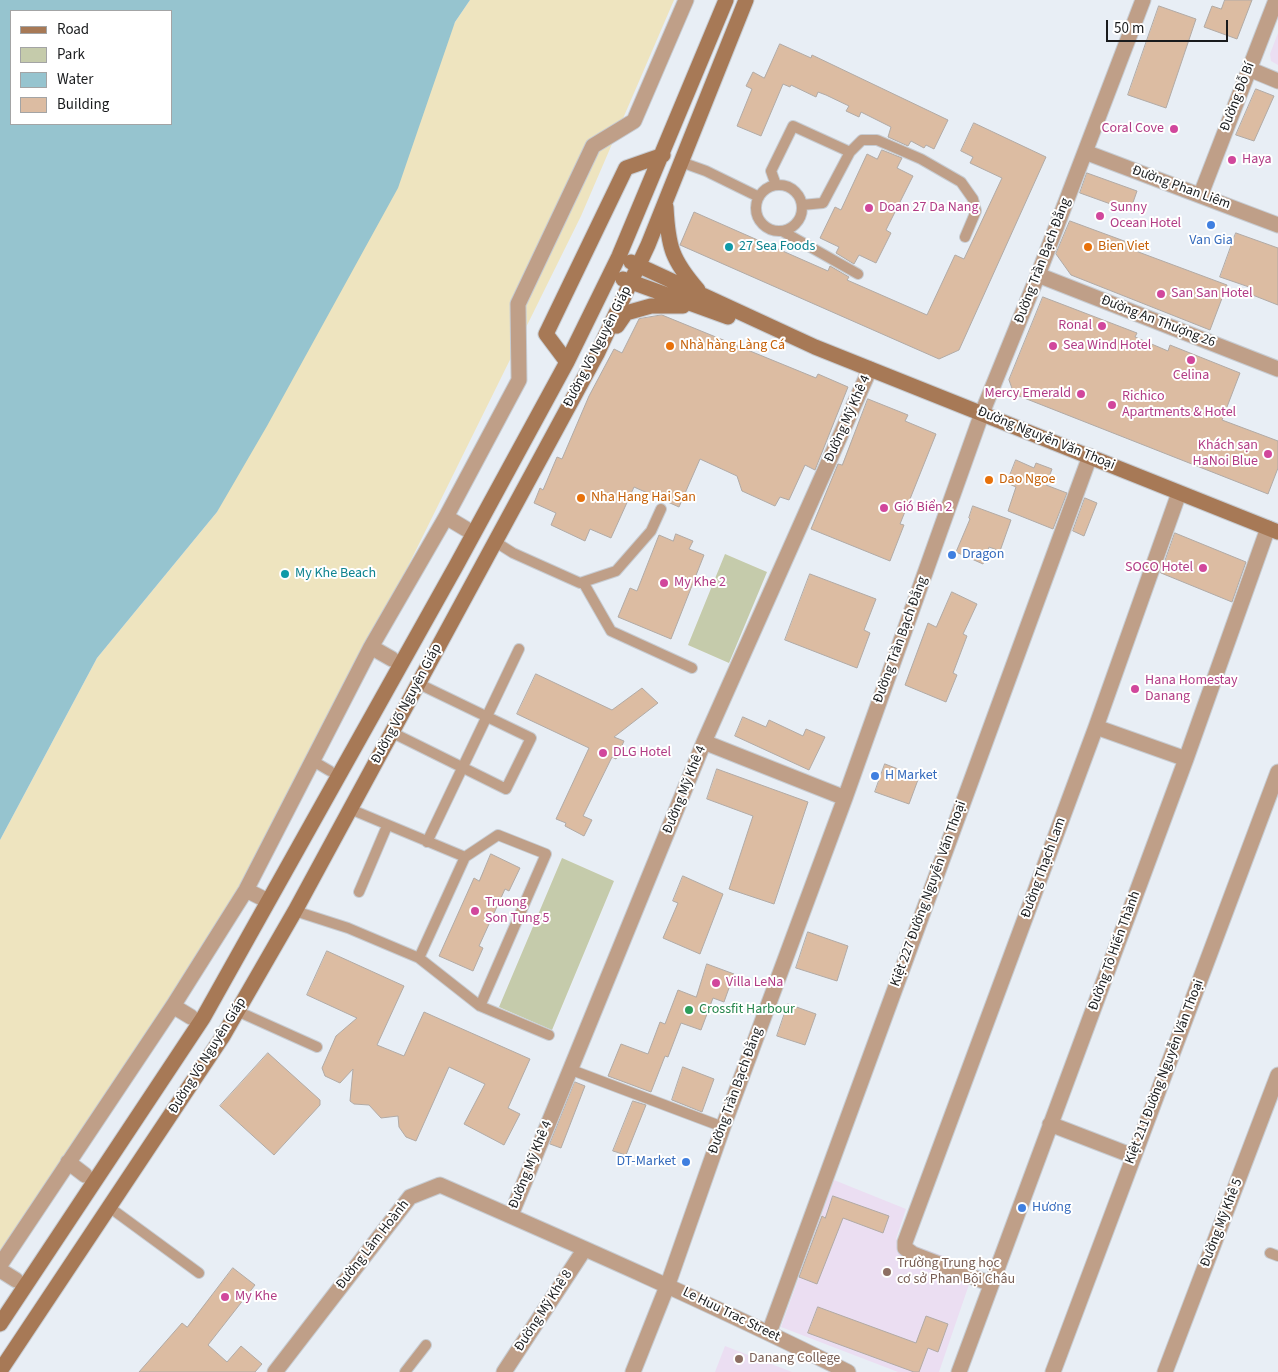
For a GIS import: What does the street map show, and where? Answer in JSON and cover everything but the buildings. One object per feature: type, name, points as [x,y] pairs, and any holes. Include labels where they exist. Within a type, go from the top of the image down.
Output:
[{"type":"main road","name":"Đường Võ Nguyên Giáp","points":[[0,1324],[203,1018],[567,362],[619,256],[663,155],[726,0]]},
{"type":"main road","name":"Đường Võ Nguyên Giáp","points":[[0,1371],[237,1012],[295,911],[597,354],[639,266],[666,202],[746,0]]},
{"type":"main road","name":"Đường Võ Nguyên Giáp","points":[[567,362],[546,334],[626,168],[663,155]]},
{"type":"main road","points":[[663,155],[681,162]]},
{"type":"main road","points":[[597,354],[626,313],[650,306],[702,301],[679,268],[667,238],[666,202]]},
{"type":"main road","name":"Đường Nguyễn Văn Thoại","points":[[619,256],[702,301],[1273,530]]},
{"type":"main road","name":"Đường Nguyễn Văn Thoại","points":[[610,274],[631,283],[702,301]]},
{"type":"street","points":[[0,1265],[173,1006],[246,890],[371,647],[446,517],[519,380],[518,304],[593,146],[634,121],[686,0]]},
{"type":"street","name":"Đường Trần Bạch Đằng","points":[[633,1372],[668,1284],[723,1127],[845,798],[982,413],[1038,275],[1143,0]]},
{"type":"street","name":"Đường Đỗ Bí","points":[[1201,194],[1276,0]]},
{"type":"street","points":[[1249,69],[1278,81]]},
{"type":"street","name":"Đường Phan Liêm","points":[[1085,152],[1201,194],[1278,225]]},
{"type":"street","name":"Đường An Thượng 26","points":[[1038,275],[1278,368]]},
{"type":"street","name":"Đường Mỹ Khê 4","points":[[511,1215],[704,742],[870,369]]},
{"type":"street","name":"Kiệt 227 Đường Nguyễn Văn Thoại","points":[[769,1333],[1090,456]]},
{"type":"street","name":"Đường Thạch Lam","points":[[991,1284],[913,1254],[905,1248],[905,1242],[1096,726],[1178,492]]},
{"type":"street","points":[[446,517],[466,529]]},
{"type":"street","name":"Đường Tô Hiến Thành","points":[[959,1372],[1186,759],[1273,530]]},
{"type":"street","points":[[371,647],[392,658]]},
{"type":"street","points":[[1096,726],[1186,759]]},
{"type":"street","points":[[704,742],[845,798]]},
{"type":"street","name":"Kiệt 211 Đường Nguyễn Văn Thoại","points":[[1053,1372],[1278,772]]},
{"type":"street","points":[[246,890],[262,898]]},
{"type":"street","points":[[173,1006],[191,1017]]},
{"type":"street","name":"Đường Mỹ Khê 5","points":[[1165,1372],[1278,1075]]},
{"type":"street","points":[[1050,1124],[1133,1156]]},
{"type":"street","points":[[68,1162],[86,1176]]},
{"type":"street","name":"Đường Lâm Hoành","points":[[275,1372],[410,1197],[440,1185],[511,1215],[584,1250],[668,1284]]},
{"type":"street","name":"Đường Mỹ Khê 8","points":[[504,1372],[584,1250]]},
{"type":"street","points":[[0,1270],[16,1280]]},
{"type":"street","name":"Le Huu Trac Street","points":[[668,1284],[848,1372]]},
{"type":"lane","points":[[776,185],[771,171],[793,126],[850,152]]},
{"type":"lane","points":[[802,205],[823,203],[850,152],[862,140],[877,140],[921,159],[962,182],[973,199],[976,211],[965,237]]},
{"type":"lane","points":[[681,162],[706,171],[759,196]]},
{"type":"lane","points":[[782,231],[795,225],[799,220],[802,205],[800,198],[790,188],[776,185],[763,191],[756,203],[758,218],[767,228],[782,231],[858,274]]},
{"type":"lane","points":[[494,541],[513,553],[580,583],[616,570],[651,531],[661,509]]},
{"type":"lane","points":[[583,582],[611,631],[692,668]]},
{"type":"lane","points":[[427,842],[519,649]]},
{"type":"lane","points":[[391,732],[506,789],[531,738],[486,718],[417,683]]},
{"type":"lane","points":[[313,762],[330,771]]},
{"type":"lane","points":[[350,809],[465,857]]},
{"type":"lane","points":[[359,892],[387,826]]},
{"type":"lane","points":[[419,958],[465,857],[498,835],[546,854],[480,1006]]},
{"type":"lane","points":[[295,911],[348,928],[419,958],[480,1006],[549,1036]]},
{"type":"lane","points":[[237,1012],[317,1047]]},
{"type":"lane","points":[[570,1069],[723,1127]]},
{"type":"lane","points":[[109,1207],[199,1273]]},
{"type":"lane","points":[[404,1372],[426,1345]]},
{"type":"shaded area","points":[[1278,33],[1278,65],[1271,61],[1270,54]]},
{"type":"shaded area","name":"Trường Trung học cơ sở Phan Bội Châu","points":[[834,1180],[906,1209],[896,1239],[975,1267],[939,1372],[898,1372],[781,1327]]},
{"type":"shaded area","name":"Danang College","points":[[725,1346],[792,1372],[715,1372]]},
{"type":"green space","points":[[725,554],[767,572],[729,663],[688,645]]},
{"type":"green space","points":[[562,858],[614,881],[552,1030],[499,1007]]},
{"type":"sand","name":"My Khe Beach","points":[[470,0],[674,0],[581,216],[373,637],[215,934],[0,1257],[0,840],[97,658],[217,512],[455,22]]},
{"type":"water","points":[[0,0],[470,0],[455,22],[398,188],[267,426],[217,512],[97,658],[0,840]]},
{"type":"place","name":"Coral Cove","points":[[1174,129]]},
{"type":"place","name":"Haya","points":[[1232,160]]},
{"type":"place","name":"Doan 27 Da Nang","points":[[869,208]]},
{"type":"place","name":"Sunny Ocean Hotel","points":[[1100,216]]},
{"type":"place","name":"Van Gia","points":[[1211,225]]},
{"type":"place","name":"27 Sea Foods","points":[[729,247]]},
{"type":"place","name":"Bien Viet","points":[[1088,247]]},
{"type":"place","name":"San San Hotel","points":[[1161,294]]},
{"type":"place","name":"Ronal","points":[[1102,326]]},
{"type":"place","name":"Nhà hàng Làng Cá","points":[[670,346]]},
{"type":"place","name":"Sea Wind Hotel","points":[[1053,346]]},
{"type":"place","name":"Celina","points":[[1191,360]]},
{"type":"place","name":"Mercy Emerald","points":[[1081,394]]},
{"type":"place","name":"Richico Apartments & Hotel","points":[[1112,405]]},
{"type":"place","name":"Khách sạn HaNoi Blue","points":[[1268,454]]},
{"type":"place","name":"Dao Ngoe","points":[[989,480]]},
{"type":"place","name":"Nha Hang Hai San","points":[[581,498]]},
{"type":"place","name":"Gió Biển 2","points":[[884,508]]},
{"type":"place","name":"Dragon","points":[[952,555]]},
{"type":"place","name":"SOCO Hotel","points":[[1203,568]]},
{"type":"place","name":"My Khe Beach","points":[[285,574]]},
{"type":"place","name":"My Khe 2","points":[[664,583]]},
{"type":"place","name":"Hana Homestay Danang","points":[[1135,689]]},
{"type":"place","name":"DLG Hotel","points":[[603,753]]},
{"type":"place","name":"H Market","points":[[875,776]]},
{"type":"place","name":"Truong Son Tung 5","points":[[475,911]]},
{"type":"place","name":"Villa LeNa","points":[[716,983]]},
{"type":"place","name":"Crossfit Harbour","points":[[689,1010]]},
{"type":"place","name":"DT-Market","points":[[686,1162]]},
{"type":"place","name":"Hương","points":[[1022,1208]]},
{"type":"place","name":"Trường Trung học cơ sở Phan Bội Châu","points":[[887,1272]]},
{"type":"place","name":"My Khe","points":[[225,1297]]},
{"type":"place","name":"Danang College","points":[[739,1359]]}]
